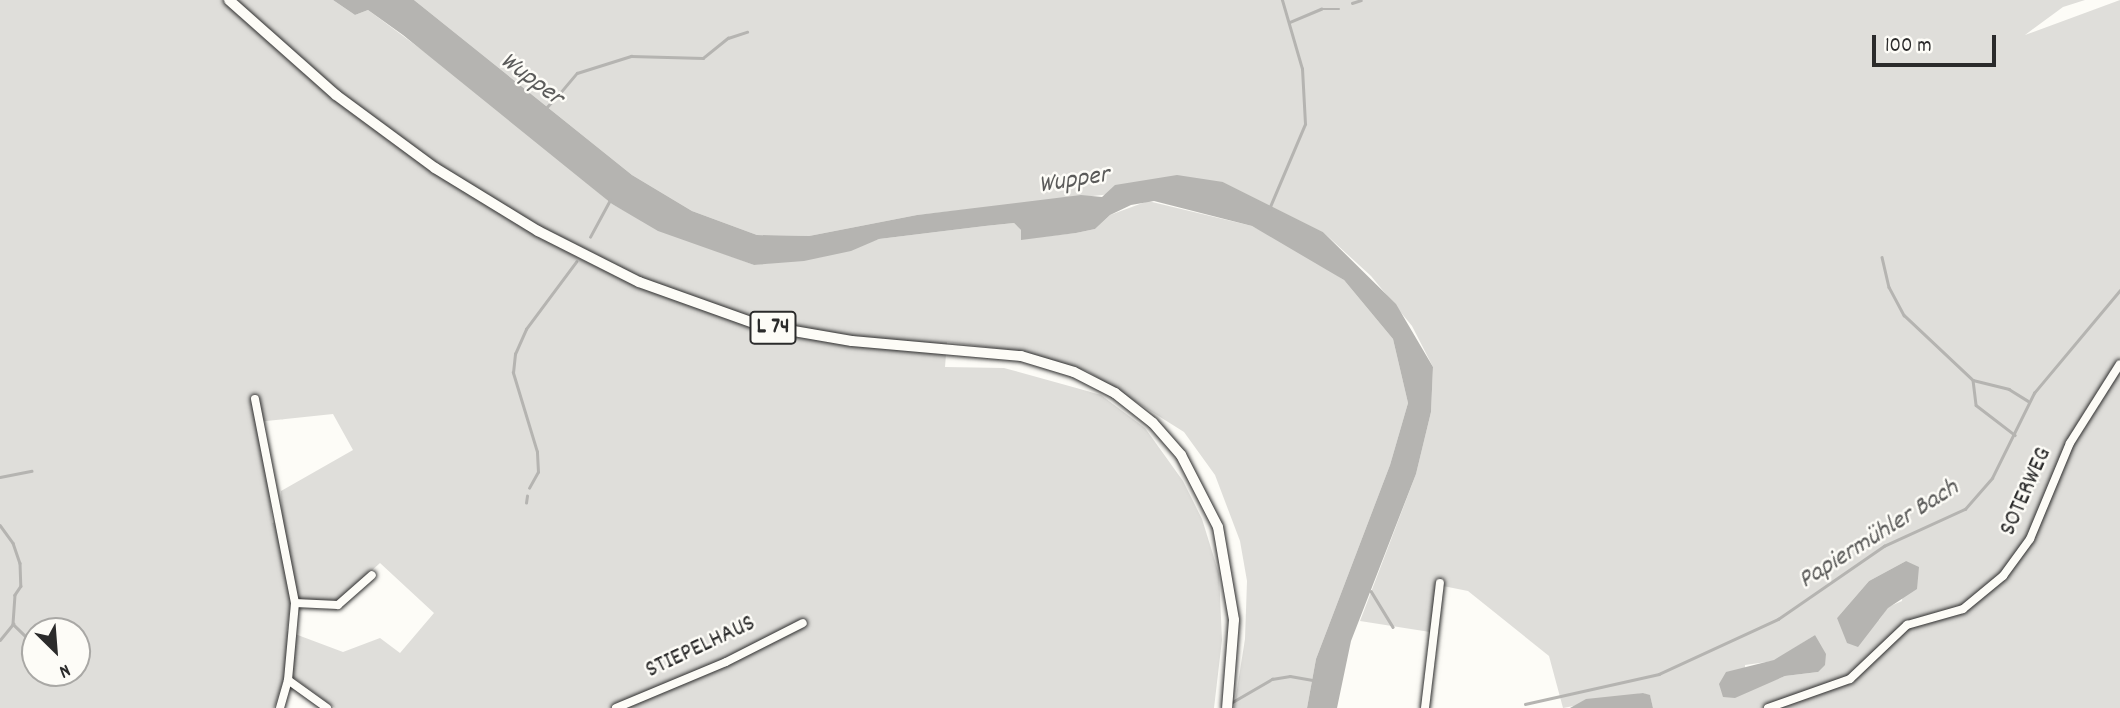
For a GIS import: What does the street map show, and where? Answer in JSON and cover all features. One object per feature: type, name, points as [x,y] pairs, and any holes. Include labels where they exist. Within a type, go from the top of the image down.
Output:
[{"type":"main road","name":"L 74","points":[[229,0],[336,95],[414,153],[538,231],[639,282],[759,325],[831,339],[1021,356],[1074,372],[1115,393],[1168,438],[1208,501],[1227,561],[1233,643],[1227,708]]},
{"type":"street","name":"SOTERWEG","points":[[1768,708],[1850,679],[1907,625],[1963,609],[2003,576],[2030,538],[2070,443],[2120,364]]},
{"type":"street","points":[[256,399],[295,603],[288,681],[280,708]]},
{"type":"street","points":[[295,603],[338,605],[372,575]]},
{"type":"street","points":[[1425,708],[1440,583]]},
{"type":"street","name":"STIEPELHAUS","points":[[616,708],[726,662],[803,623]]},
{"type":"street","points":[[288,681],[327,708]]},
{"type":"shaded area","points":[[0,0],[333,0],[355,15],[368,10],[468,84],[612,204],[656,228],[754,265],[821,257],[879,239],[1014,223],[1021,230],[1021,239],[1076,233],[1095,229],[1110,215],[1148,201],[1252,226],[1297,249],[1344,280],[1393,339],[1408,403],[1390,465],[1316,659],[1307,708],[1234,708],[1245,639],[1247,581],[1240,541],[1215,475],[1184,432],[1087,371],[1019,351],[947,342],[945,367],[1004,368],[1101,395],[1145,428],[1183,481],[1202,519],[1219,574],[1222,640],[1214,708],[335,708],[286,672],[274,708],[0,708]],"holes":[[[333,414],[353,450],[281,491],[282,521],[272,523],[268,471],[257,422]],[[380,563],[434,613],[400,653],[380,638],[343,652],[287,631],[291,599],[339,601]]]},
{"type":"shaded area","points":[[333,0],[414,0],[632,175],[692,211],[757,235],[809,236],[917,215],[1081,195],[1102,197],[1115,185],[1177,175],[1223,182],[1323,232],[1396,304],[1433,367],[1431,412],[1416,474],[1351,641],[1337,708],[1307,708],[1316,659],[1390,465],[1408,403],[1393,339],[1344,280],[1252,226],[1154,201],[1131,205],[1110,215],[1095,229],[1076,233],[1021,240],[1021,230],[1014,223],[879,239],[851,251],[804,261],[754,265],[658,231],[612,204],[403,35],[368,10],[355,15]]},
{"type":"shaded area","points":[[414,0],[2085,0],[2063,7],[2025,35],[2120,0],[2120,708],[1653,708],[1650,696],[1643,693],[1563,708],[1549,656],[1468,591],[1443,586],[1443,578],[1437,581],[1430,632],[1360,621],[1416,474],[1431,412],[1433,367],[1412,326],[1371,276],[1323,232],[1223,182],[917,215],[809,236],[757,235],[692,211],[632,175]],"holes":[[[1906,561],[1902,601],[1888,607],[1879,620],[1837,618],[1869,581]],[[1815,635],[1818,672],[1785,676],[1745,691],[1745,665],[1774,661]]]},
{"type":"shaded area","points":[[1906,561],[1919,567],[1917,589],[1888,608],[1858,647],[1847,643],[1837,618],[1869,581]]},
{"type":"shaded area","points":[[1815,635],[1826,654],[1825,665],[1818,672],[1785,676],[1735,698],[1723,697],[1719,684],[1726,672],[1774,660]]},
{"type":"shaded area","points":[[1643,693],[1650,695],[1653,708],[1570,708],[1586,699]]},
{"type":"waterway","points":[[1269,209],[1305,124],[1302,69],[1282,0]]},
{"type":"waterway","points":[[1352,3],[1361,0]]},
{"type":"waterway","points":[[1290,22],[1321,9],[1339,9]]},
{"type":"waterway","name":"Wupper","points":[[560,93],[577,73],[631,56],[703,58],[728,38],[747,32]]},
{"type":"waterway","name":"Wupper","points":[[546,108],[555,98]]},
{"type":"waterway","points":[[590,237],[610,200]]},
{"type":"waterway","points":[[1882,257],[1889,287],[1904,315],[1973,380],[1976,405],[2015,435]]},
{"type":"waterway","points":[[529,488],[538,472],[537,452],[513,373],[515,354],[526,329],[576,262]]},
{"type":"waterway","name":"Papiermühler Bach","points":[[1525,704],[1659,674],[1778,619],[1884,546],[1965,509],[1992,478],[2034,393],[2120,290]]},
{"type":"waterway","points":[[1973,380],[2009,389],[2028,401]]},
{"type":"waterway","points":[[0,477],[31,471]]},
{"type":"waterway","points":[[526,503],[527,496]]},
{"type":"waterway","points":[[0,525],[13,543],[20,563],[21,586],[15,595],[13,624],[21,632]]},
{"type":"waterway","name":"Papiermühler Bach","points":[[1371,591],[1393,627]]},
{"type":"waterway","points":[[0,640],[13,624]]},
{"type":"waterway","points":[[1229,704],[1272,679],[1290,676],[1317,681]]}]
